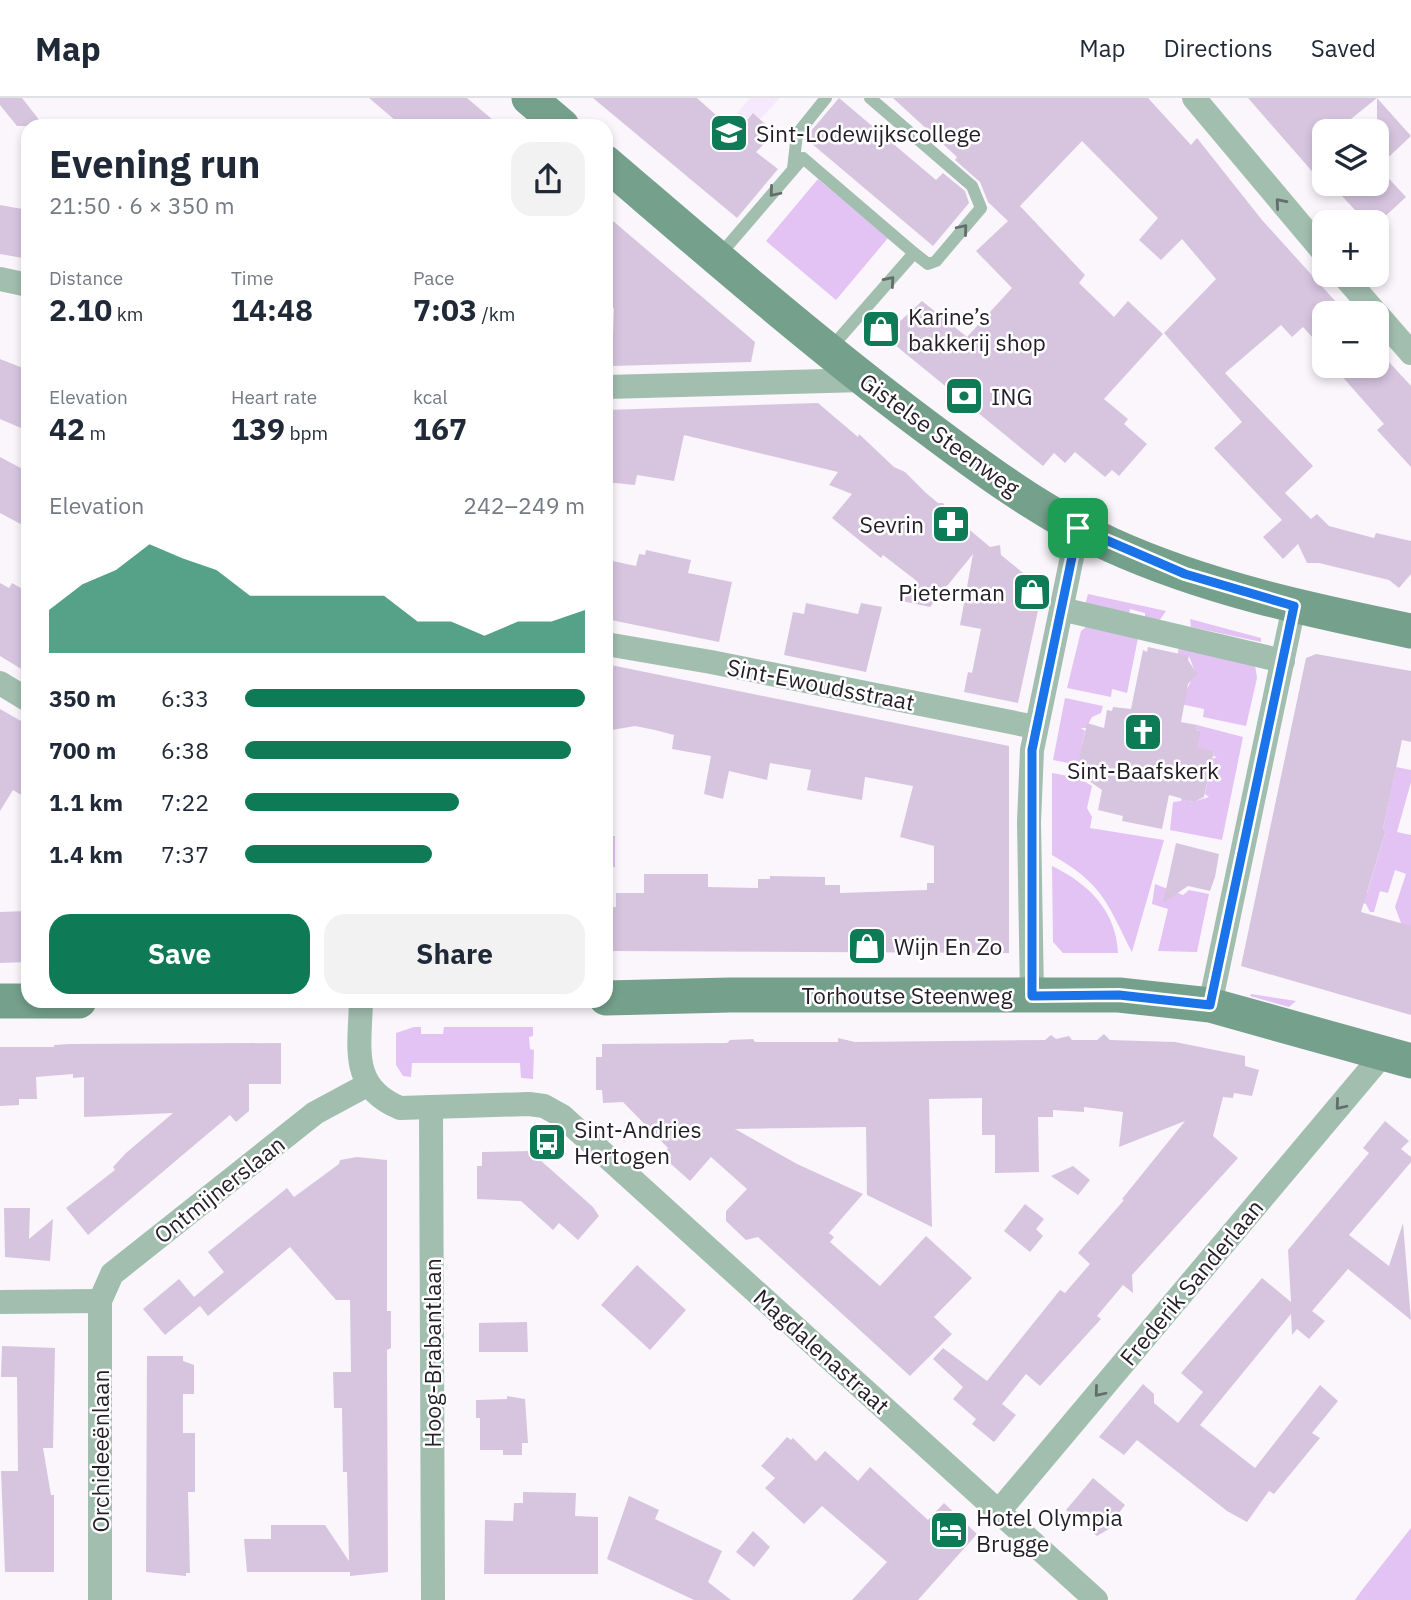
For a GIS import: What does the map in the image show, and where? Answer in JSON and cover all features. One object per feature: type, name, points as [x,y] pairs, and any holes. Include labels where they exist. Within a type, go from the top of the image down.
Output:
[{"type":"main road","points":[[529,98],[554,119]]},
{"type":"main road","name":"Gistelse Steenweg","points":[[613,169],[863,380],[989,474],[1078,528],[1185,574],[1294,606],[1411,631]]},
{"type":"main road","name":"Torhoutse Steenweg","points":[[613,998],[730,995],[1119,995],[1210,1005],[1397,1057]]},
{"type":"main road","points":[[0,1001],[21,1001]]},
{"type":"street","points":[[1194,98],[1312,239]]},
{"type":"street","points":[[0,279],[21,284]]},
{"type":"street","points":[[1353,287],[1366,301]]},
{"type":"street","points":[[1389,328],[1411,353]]},
{"type":"street","points":[[613,387],[863,380]]},
{"type":"street","points":[[1032,996],[1029,822],[1035,727],[1078,528]]},
{"type":"street","points":[[1210,1005],[1294,606]]},
{"type":"street","points":[[1060,609],[1283,660]]},
{"type":"street","name":"Sint-Ewoudsstraat","points":[[613,645],[711,662],[1035,727]]},
{"type":"street","points":[[0,683],[21,695]]},
{"type":"street","points":[[362,1008],[360,1065],[367,1085],[381,1100],[400,1108],[431,1107]]},
{"type":"street","name":"Frederik Sanderlaan","points":[[999,1511],[1397,1057]]},
{"type":"street","name":"Ontmijnerslaan","points":[[100,1301],[112,1273],[315,1113],[367,1085]]},
{"type":"street","name":"Magdalenastraat","points":[[431,1107],[544,1106],[562,1115],[1096,1600]]},
{"type":"street","name":"Hoog-Brabantlaan","points":[[431,1107],[433,1600]]},
{"type":"street","points":[[0,1301],[100,1301]]},
{"type":"street","name":"Orchideeënlaan","points":[[100,1301],[100,1600]]},
{"type":"lane","points":[[793,169],[797,134],[826,98]]},
{"type":"lane","points":[[717,258],[803,158],[928,264],[936,261],[981,208],[980,199],[972,186],[870,98]]},
{"type":"lane","points":[[828,350],[914,253]]},
{"type":"shaded area","name":"Sint-Lodewijkscollege","points":[[750,98],[780,98],[760,119],[753,113],[694,183],[685,175]]},
{"type":"shaded area","points":[[818,179],[888,238],[836,300],[766,241]]},
{"type":"shaded area","points":[[1088,594],[1166,611],[1159,621],[1145,618],[1145,613],[1130,609],[1129,614],[1085,605]]},
{"type":"shaded area","points":[[1190,619],[1261,638],[1261,642],[1191,627]]},
{"type":"shaded area","points":[[1086,627],[1138,638],[1127,693],[1112,689],[1111,697],[1067,688],[1081,631]]},
{"type":"shaded area","points":[[1179,647],[1255,665],[1257,678],[1246,726],[1203,717],[1204,709],[1180,704],[1195,672],[1189,656],[1177,658]]},
{"type":"shaded area","points":[[1065,698],[1103,706],[1101,713],[1092,717],[1086,728],[1081,728],[1085,731],[1078,765],[1053,760]]},
{"type":"shaded area","points":[[1197,725],[1243,737],[1222,840],[1170,830],[1173,802],[1181,801],[1182,795],[1192,802],[1209,797],[1205,794],[1212,759],[1217,757],[1213,756],[1214,751],[1192,751],[1201,731],[1196,730]]},
{"type":"shaded area","points":[[1396,767],[1411,770],[1411,782],[1397,832],[1411,835],[1411,941],[1394,943],[1401,923],[1395,907],[1406,874],[1395,870],[1388,893],[1380,891],[1374,912],[1370,912],[1366,904],[1343,898],[1367,893],[1386,830],[1383,829]]},
{"type":"shaded area","points":[[1052,773],[1079,778],[1092,786],[1087,808],[1092,817],[1090,828],[1164,840],[1132,952],[1102,896],[1069,865],[1052,855]]},
{"type":"shaded area","points":[[613,836],[615,836],[613,867]]},
{"type":"shaded area","points":[[1052,866],[1078,881],[1098,900],[1112,924],[1118,953],[1063,953],[1053,942]]},
{"type":"shaded area","points":[[1155,884],[1183,895],[1189,890],[1209,894],[1197,952],[1158,951],[1168,909],[1152,904]]},
{"type":"shaded area","points":[[1250,996],[1296,1001],[1289,1007]]},
{"type":"shaded area","points":[[421,1027],[421,1034],[443,1034],[444,1027],[533,1027],[533,1036],[529,1037],[530,1049],[534,1050],[533,1079],[521,1078],[520,1063],[412,1063],[411,1077],[403,1076],[396,1065],[396,1033]]},
{"type":"shaded area","points":[[1411,1528],[1411,1600],[1355,1600],[1362,1590]]},
{"type":"building","points":[[0,98],[22,98],[38,119],[21,119],[21,126],[17,126],[0,105]]},
{"type":"building","points":[[369,98],[467,98],[492,119],[394,119]]},
{"type":"building","points":[[593,98],[697,98],[736,133],[753,113],[775,133],[756,152],[778,169],[737,218]]},
{"type":"building","points":[[839,98],[936,180],[943,173],[965,191],[969,203],[933,246],[805,138]]},
{"type":"building","points":[[893,98],[1148,98],[1191,145],[1197,138],[1262,220],[1312,275],[1312,287],[1323,287],[1335,301],[1312,301],[1312,337],[1303,327],[1292,337],[1281,325],[1225,373],[1313,466],[1285,493],[1311,519],[1317,514],[1329,526],[1374,538],[1376,533],[1411,541],[1411,574],[1399,588],[1389,580],[1319,563],[1307,563],[1298,544],[1283,559],[1263,537],[1282,520],[1214,448],[1242,422],[1164,333],[1216,279],[1182,239],[1161,260],[1139,240],[1158,218],[1082,141],[1020,206],[1085,275],[1079,283],[1114,317],[1128,301],[1163,334],[1104,399],[1128,419],[1124,424],[1147,444],[1119,476],[1112,470],[1105,477],[1075,452],[1065,463],[1054,453],[1043,466],[884,336],[922,301],[967,337],[1012,288],[976,251],[1008,221],[988,202],[980,182],[955,160],[957,157]]},
{"type":"building","points":[[1248,98],[1377,98],[1351,119],[1312,119],[1312,171]]},
{"type":"building","points":[[1377,98],[1411,136],[1389,157],[1389,119],[1377,119]]},
{"type":"building","points":[[1389,179],[1406,197],[1389,213],[1389,210],[1355,210],[1342,196],[1389,196]]},
{"type":"building","points":[[0,205],[21,209],[21,258],[0,254]]},
{"type":"building","points":[[613,221],[755,342],[751,362],[613,366]]},
{"type":"building","points":[[0,359],[21,367],[21,428],[0,419]]},
{"type":"building","points":[[1389,362],[1411,386],[1411,467],[1377,430],[1384,424],[1344,378],[1389,378]]},
{"type":"building","points":[[818,403],[858,437],[859,434],[894,467],[905,472],[938,503],[943,503],[952,515],[990,547],[1000,545],[1001,555],[1038,585],[1042,592],[1018,703],[964,692],[968,672],[972,673],[981,629],[960,625],[973,554],[930,607],[902,601],[918,582],[883,555],[881,558],[832,518],[852,494],[829,485],[838,472],[684,435],[674,481],[637,475],[635,485],[613,483],[613,410]]},
{"type":"building","points":[[0,457],[21,468],[21,524],[0,513]]},
{"type":"building","points":[[646,550],[691,560],[688,573],[732,582],[719,642],[613,620],[613,561],[636,566],[639,554],[645,555]]},
{"type":"building","points":[[0,583],[9,588],[12,583],[21,588],[21,669],[0,656]]},
{"type":"building","points":[[806,603],[858,614],[861,603],[882,607],[866,672],[784,655],[793,612],[804,614]]},
{"type":"building","name":"Sint-Baafskerk","points":[[1148,647],[1189,656],[1188,660],[1197,674],[1188,684],[1181,722],[1197,725],[1196,730],[1201,731],[1197,748],[1214,751],[1204,797],[1194,802],[1169,795],[1162,829],[1122,821],[1123,816],[1098,810],[1102,790],[1076,772],[1087,723],[1104,728],[1107,710],[1112,711],[1113,707],[1131,709],[1143,650],[1147,652]]},
{"type":"building","points":[[1316,654],[1411,671],[1411,742],[1402,740],[1383,829],[1386,830],[1361,912],[1411,926],[1411,1015],[1241,966],[1306,658]]},
{"type":"building","points":[[613,665],[1009,746],[1009,953],[613,951],[613,907],[616,907],[616,893],[644,893],[644,874],[708,874],[708,887],[758,888],[758,879],[770,879],[770,876],[825,877],[825,885],[840,885],[840,893],[927,890],[927,883],[934,883],[934,846],[900,837],[913,786],[865,777],[862,800],[807,790],[811,770],[770,763],[767,780],[729,771],[723,799],[704,794],[711,756],[672,749],[674,735],[635,726],[613,730]]},
{"type":"building","points":[[0,709],[21,721],[21,795],[13,790],[0,811]]},
{"type":"building","points":[[1176,843],[1219,854],[1215,877],[1210,891],[1188,886],[1163,903]]},
{"type":"building","points":[[21,911],[21,962],[0,963],[0,912]]},
{"type":"building","points":[[1104,1034],[1110,1040],[1175,1042],[1245,1056],[1245,1066],[1259,1070],[1252,1096],[1234,1093],[1233,1098],[1223,1097],[1213,1136],[1238,1158],[1132,1275],[1133,1293],[1123,1285],[1097,1316],[1101,1319],[1040,1386],[1026,1374],[1002,1404],[1016,1415],[994,1442],[972,1424],[976,1419],[953,1399],[963,1387],[933,1359],[943,1348],[987,1381],[1060,1290],[1065,1293],[1090,1264],[1078,1253],[1124,1200],[1122,1199],[1185,1121],[1119,1147],[1123,1112],[1084,1107],[1084,1112],[1053,1110],[1053,1117],[1038,1117],[1039,1172],[995,1173],[995,1135],[982,1135],[982,1098],[929,1099],[932,1227],[867,1195],[866,1127],[735,1129],[797,1164],[863,1194],[829,1233],[834,1237],[830,1242],[880,1286],[926,1236],[972,1278],[934,1317],[952,1334],[910,1376],[758,1237],[746,1240],[726,1221],[726,1211],[747,1189],[711,1157],[690,1181],[662,1156],[668,1148],[623,1102],[603,1103],[602,1090],[596,1090],[596,1057],[602,1057],[602,1044],[727,1043],[730,1040],[753,1039],[755,1042],[838,1042],[838,1038],[855,1042],[1045,1040],[1051,1035],[1056,1039],[1069,1036],[1072,1040],[1097,1040]]},
{"type":"building","points":[[281,1043],[281,1084],[249,1084],[249,1111],[236,1122],[230,1115],[88,1235],[66,1208],[115,1170],[113,1167],[126,1153],[173,1113],[84,1117],[84,1077],[73,1078],[73,1074],[36,1077],[37,1099],[19,1099],[19,1105],[0,1106],[0,1047]]},
{"type":"building","points":[[1385,1121],[1409,1141],[1401,1149],[1411,1157],[1411,1162],[1349,1235],[1389,1266],[1403,1223],[1411,1320],[1348,1269],[1312,1311],[1325,1321],[1309,1339],[1297,1329],[1292,1335],[1291,1314],[1200,1425],[1255,1468],[1320,1385],[1338,1401],[1312,1433],[1320,1438],[1274,1494],[1269,1491],[1247,1522],[1227,1511],[1137,1440],[1124,1455],[1099,1437],[1143,1384],[1154,1394],[1154,1403],[1178,1423],[1203,1392],[1181,1373],[1262,1278],[1291,1302],[1288,1250],[1369,1153],[1363,1148]]},
{"type":"building","points":[[530,1151],[593,1207],[599,1216],[578,1240],[559,1223],[553,1230],[521,1201],[477,1199],[477,1166],[482,1166],[482,1152]]},
{"type":"building","points":[[357,1157],[387,1160],[387,1311],[391,1311],[391,1348],[387,1350],[388,1572],[350,1576],[350,1572],[247,1572],[244,1539],[271,1539],[271,1525],[325,1525],[349,1561],[342,1408],[334,1408],[333,1372],[351,1372],[350,1300],[336,1300],[290,1247],[208,1316],[200,1306],[165,1335],[143,1309],[179,1279],[194,1297],[224,1272],[208,1252],[287,1188],[294,1197],[339,1164],[340,1160]]},
{"type":"building","points":[[1073,1166],[1090,1180],[1078,1195],[1051,1176]]},
{"type":"building","points":[[1025,1204],[1044,1219],[1036,1229],[1043,1236],[1030,1252],[1004,1231]]},
{"type":"building","points":[[4,1208],[30,1208],[29,1239],[53,1219],[50,1261],[5,1257]]},
{"type":"building","points":[[637,1265],[686,1310],[650,1350],[601,1305]]},
{"type":"building","points":[[527,1322],[528,1352],[479,1352],[479,1323]]},
{"type":"building","points":[[2,1346],[55,1348],[53,1448],[43,1448],[51,1495],[54,1495],[54,1572],[5,1572],[1,1471],[18,1471],[17,1377],[1,1377]]},
{"type":"building","points":[[147,1356],[183,1356],[183,1361],[194,1365],[194,1394],[183,1394],[183,1433],[195,1433],[195,1492],[188,1492],[190,1573],[186,1573],[186,1576],[146,1572]]},
{"type":"building","points":[[507,1396],[525,1399],[528,1443],[522,1443],[522,1455],[503,1455],[503,1450],[480,1450],[480,1418],[476,1418],[476,1400],[507,1399]]},
{"type":"building","points":[[787,1437],[791,1440],[793,1438],[816,1461],[825,1451],[858,1481],[870,1467],[928,1520],[944,1503],[977,1534],[918,1600],[852,1600],[887,1562],[822,1506],[804,1524],[765,1488],[775,1478],[761,1466]]},
{"type":"building","points":[[1093,1478],[1125,1505],[1111,1523],[1114,1526],[1097,1536],[1066,1510]]},
{"type":"building","points":[[523,1492],[576,1493],[575,1516],[598,1517],[598,1574],[484,1574],[485,1520],[513,1521],[514,1503],[523,1503]]},
{"type":"building","points":[[629,1496],[659,1510],[655,1519],[722,1551],[708,1582],[731,1600],[694,1600],[607,1559]]},
{"type":"building","points":[[753,1531],[770,1547],[754,1567],[736,1552]]},
{"type":"place","name":"Sint-Lodewijkscollege","points":[[729,133]]},
{"type":"place","name":"Karine’s bakkerij shop","points":[[881,329]]},
{"type":"place","name":"ING","points":[[964,396]]},
{"type":"place","name":"Sevrin","points":[[951,524]]},
{"type":"place","name":"Pieterman","points":[[1032,592]]},
{"type":"place","name":"Sint-Baafskerk","points":[[1143,732]]},
{"type":"place","name":"Wijn En Zo","points":[[867,946]]},
{"type":"place","name":"Sint-Andries Hertogen","points":[[547,1142]]},
{"type":"place","name":"Hotel Olympia Brugge","points":[[949,1530]]},
{"type":"route","points":[[1078,528],[1114,546],[1185,574],[1294,606],[1210,1005],[1119,995],[1032,996],[1029,822],[1032,750],[1078,528]]}]
